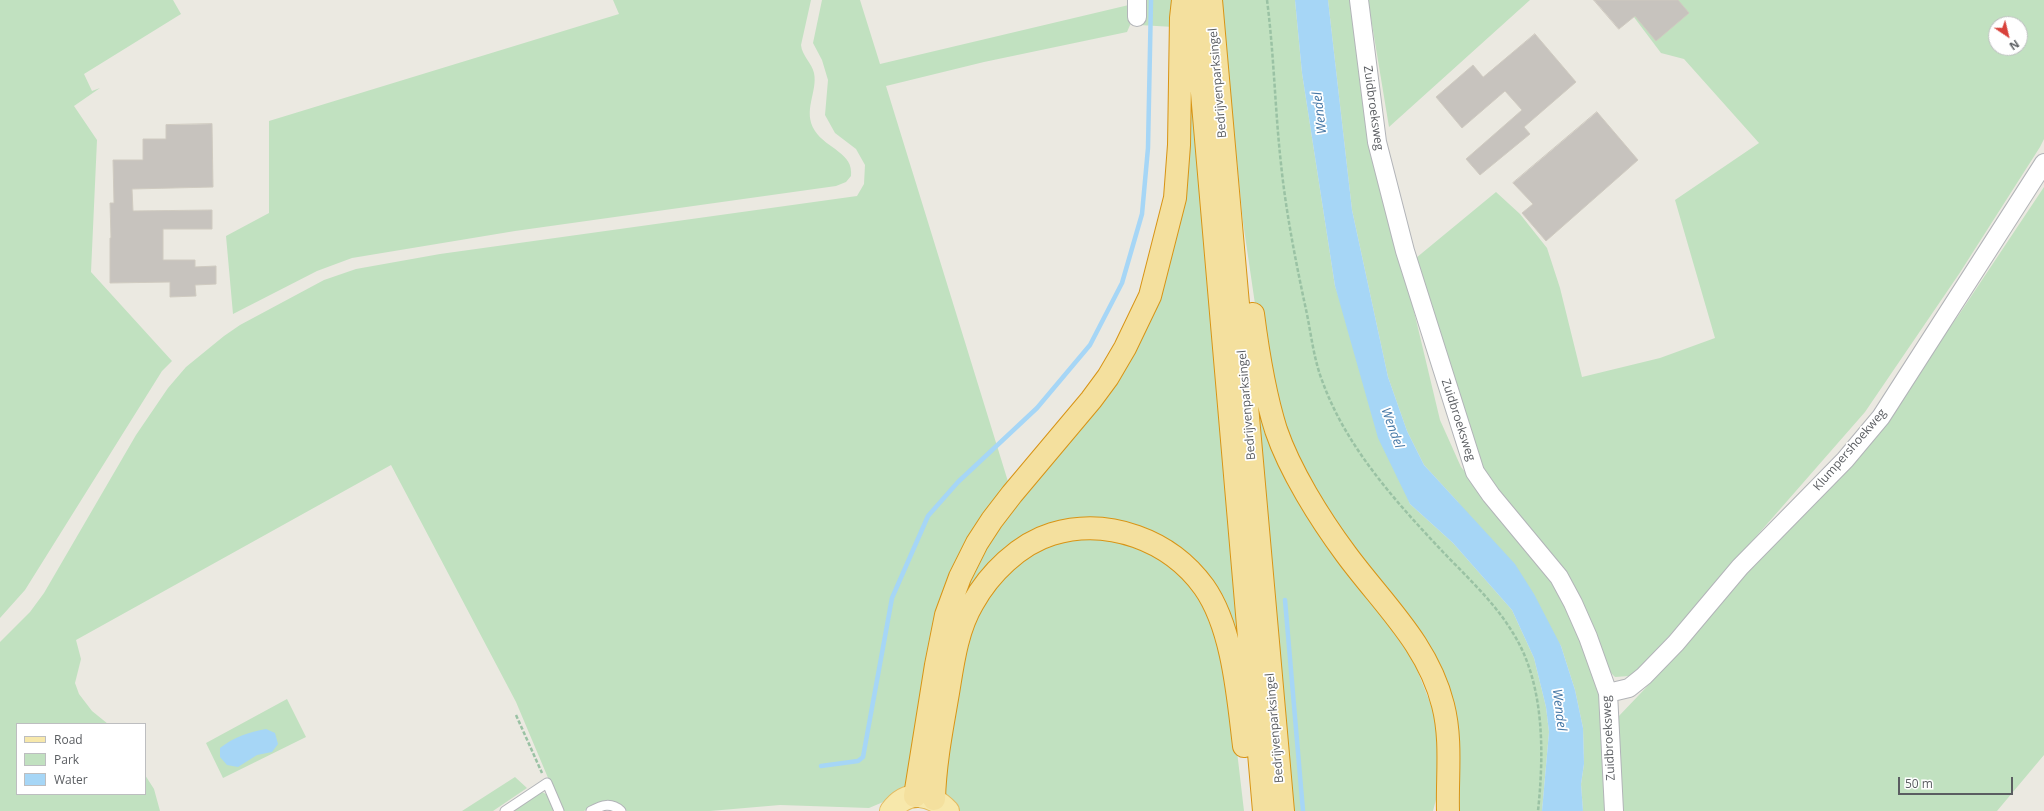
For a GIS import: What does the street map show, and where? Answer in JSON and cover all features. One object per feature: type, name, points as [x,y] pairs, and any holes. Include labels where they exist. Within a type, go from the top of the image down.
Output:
[{"type":"highway","points":[[932,802],[936,666],[946,615],[960,577],[977,543],[992,520],[1091,400],[1108,377],[1125,348],[1150,296],[1175,198],[1179,145],[1180,18],[1183,0]]},
{"type":"highway","name":"Bedrijvenparksingel","points":[[1194,0],[1264,811]]},
{"type":"highway","name":"Bedrijvenparksingel","points":[[1210,0],[1228,188],[1282,811]]},
{"type":"highway","points":[[1228,188],[1248,276],[1260,369],[1277,431],[1296,474],[1320,517],[1346,554],[1395,614],[1426,658],[1444,705],[1450,754],[1448,801],[1442,811]]},
{"type":"highway","points":[[932,802],[944,716],[956,650],[961,628],[972,603],[992,575],[1021,550],[1051,534],[1076,529],[1101,528],[1138,536],[1167,551],[1188,568],[1204,588],[1222,624],[1237,684],[1252,811]]},
{"type":"main road","points":[[891,811],[903,800],[932,802]]},
{"type":"street","name":"Zuidbroeksweg","points":[[1359,0],[1377,142],[1405,252],[1475,472],[1491,495],[1559,577],[1588,637],[1608,693],[1614,811]]},
{"type":"street","name":"Klumpershoekweg","points":[[1608,693],[1629,688],[1644,676],[1676,644],[1740,567],[1845,460],[1881,417],[2044,163]]},
{"type":"lane","points":[[505,811],[547,783],[559,811]]},
{"type":"lane","points":[[591,811],[599,807],[611,805],[621,811]]},
{"type":"path","points":[[1267,0],[1284,193],[1309,329],[1323,384],[1342,426],[1377,476],[1430,538],[1484,595],[1514,633],[1528,666],[1541,719],[1541,763],[1538,811]]},
{"type":"path","points":[[516,715],[547,783]]},
{"type":"green space","points":[[0,0],[173,0],[181,14],[84,74],[92,91],[100,88],[74,106],[97,140],[91,272],[172,361],[162,371],[25,590],[0,618]]},
{"type":"green space","points":[[613,0],[811,0],[801,45],[803,53],[814,73],[815,80],[810,109],[811,124],[820,137],[844,156],[851,168],[851,176],[846,182],[836,186],[515,231],[352,258],[317,271],[233,314],[226,236],[269,213],[269,121],[619,14]]},
{"type":"green space","points":[[822,0],[860,0],[880,64],[1133,4],[1134,16],[1127,32],[984,62],[886,86],[1010,488],[988,516],[909,785],[895,797],[869,808],[780,805],[710,811],[627,811],[618,803],[607,800],[596,803],[584,811],[562,811],[516,702],[391,465],[76,640],[81,659],[75,683],[79,694],[92,711],[107,723],[16,723],[16,795],[146,795],[146,777],[154,789],[160,811],[0,811],[0,642],[30,612],[44,593],[136,435],[168,388],[186,367],[240,325],[324,280],[356,269],[440,254],[857,196],[864,184],[865,165],[856,149],[835,133],[825,115],[828,80],[822,60],[813,43]]},
{"type":"green space","points":[[1140,0],[1174,0],[1174,27],[1139,25]]},
{"type":"green space","points":[[1221,0],[1295,0],[1302,73],[1335,286],[1410,504],[1453,543],[1512,610],[1534,658],[1546,707],[1549,732],[1542,811],[1456,811],[1460,754],[1451,706],[1326,513],[1284,428],[1255,304],[1243,222]]},
{"type":"green space","points":[[1328,0],[1354,0],[1400,253],[1440,420],[1461,467],[1554,580],[1596,673],[1602,709],[1609,811],[1583,811],[1581,784],[1584,764],[1583,728],[1575,690],[1561,646],[1457,501],[1424,465],[1407,431],[1388,377],[1352,210]]},
{"type":"green space","points":[[1368,0],[1530,0],[1389,127]]},
{"type":"green space","points":[[1621,0],[2044,0],[2044,139],[1959,274],[1865,412],[1642,667],[1629,676],[1615,677],[1607,669],[1600,653],[1477,465],[1416,258],[1496,192],[1520,214],[1547,248],[1560,288],[1582,377],[1660,358],[1715,338],[1675,200],[1759,143],[1684,59],[1661,53]]},
{"type":"green space","points":[[1189,40],[1246,704],[1230,629],[1140,531],[1019,544],[937,684],[964,579],[1149,308]]},
{"type":"green space","points":[[2044,187],[2044,755],[1997,811],[1620,811],[1618,717],[1658,675],[1910,383],[1958,316]]},
{"type":"green space","points":[[1248,348],[1269,429],[1286,482],[1312,525],[1385,620],[1414,662],[1433,710],[1441,754],[1438,792],[1433,811],[1288,811]]},
{"type":"green space","points":[[1101,535],[1162,556],[1197,592],[1215,628],[1229,683],[1244,811],[955,811],[942,791],[964,646],[995,579],[1051,541]]},
{"type":"green space","points":[[287,699],[306,737],[223,778],[206,743]]},
{"type":"green space","points":[[515,777],[527,788],[493,811],[462,811]]},
{"type":"green space","points":[[542,792],[550,796],[557,811],[508,811]]},
{"type":"water","name":"Wendel","points":[[1295,0],[1328,0],[1352,210],[1388,377],[1407,431],[1424,465],[1515,564],[1534,594],[1561,646],[1575,690],[1583,728],[1584,764],[1581,784],[1583,811],[1542,811],[1549,732],[1546,707],[1534,658],[1512,610],[1453,543],[1410,504],[1378,438],[1335,286],[1302,73]]},
{"type":"water","points":[[266,729],[275,733],[278,744],[272,752],[257,755],[238,767],[227,765],[220,757],[220,748],[231,741],[248,733]]},
{"type":"building","points":[[1594,0],[1678,0],[1689,13],[1656,41],[1635,16],[1619,29]]},
{"type":"building","points":[[1535,34],[1576,82],[1524,127],[1530,134],[1480,175],[1466,159],[1522,110],[1505,91],[1462,128],[1436,97],[1473,65],[1483,77]]},
{"type":"building","points":[[1597,112],[1638,160],[1546,241],[1522,213],[1533,204],[1513,183]]},
{"type":"building","points":[[212,124],[213,187],[132,189],[133,211],[212,210],[212,229],[163,229],[163,260],[195,260],[195,267],[216,266],[216,284],[195,285],[196,296],[170,297],[170,282],[110,283],[110,203],[114,203],[113,160],[143,160],[143,139],[166,139],[166,125]]},
{"type":"waterway","points":[[821,766],[858,761],[863,757],[892,598],[928,516],[958,482],[1037,408],[1090,345],[1122,283],[1142,214],[1148,148],[1151,0]]},
{"type":"waterway","points":[[1285,600],[1303,811]]}]
